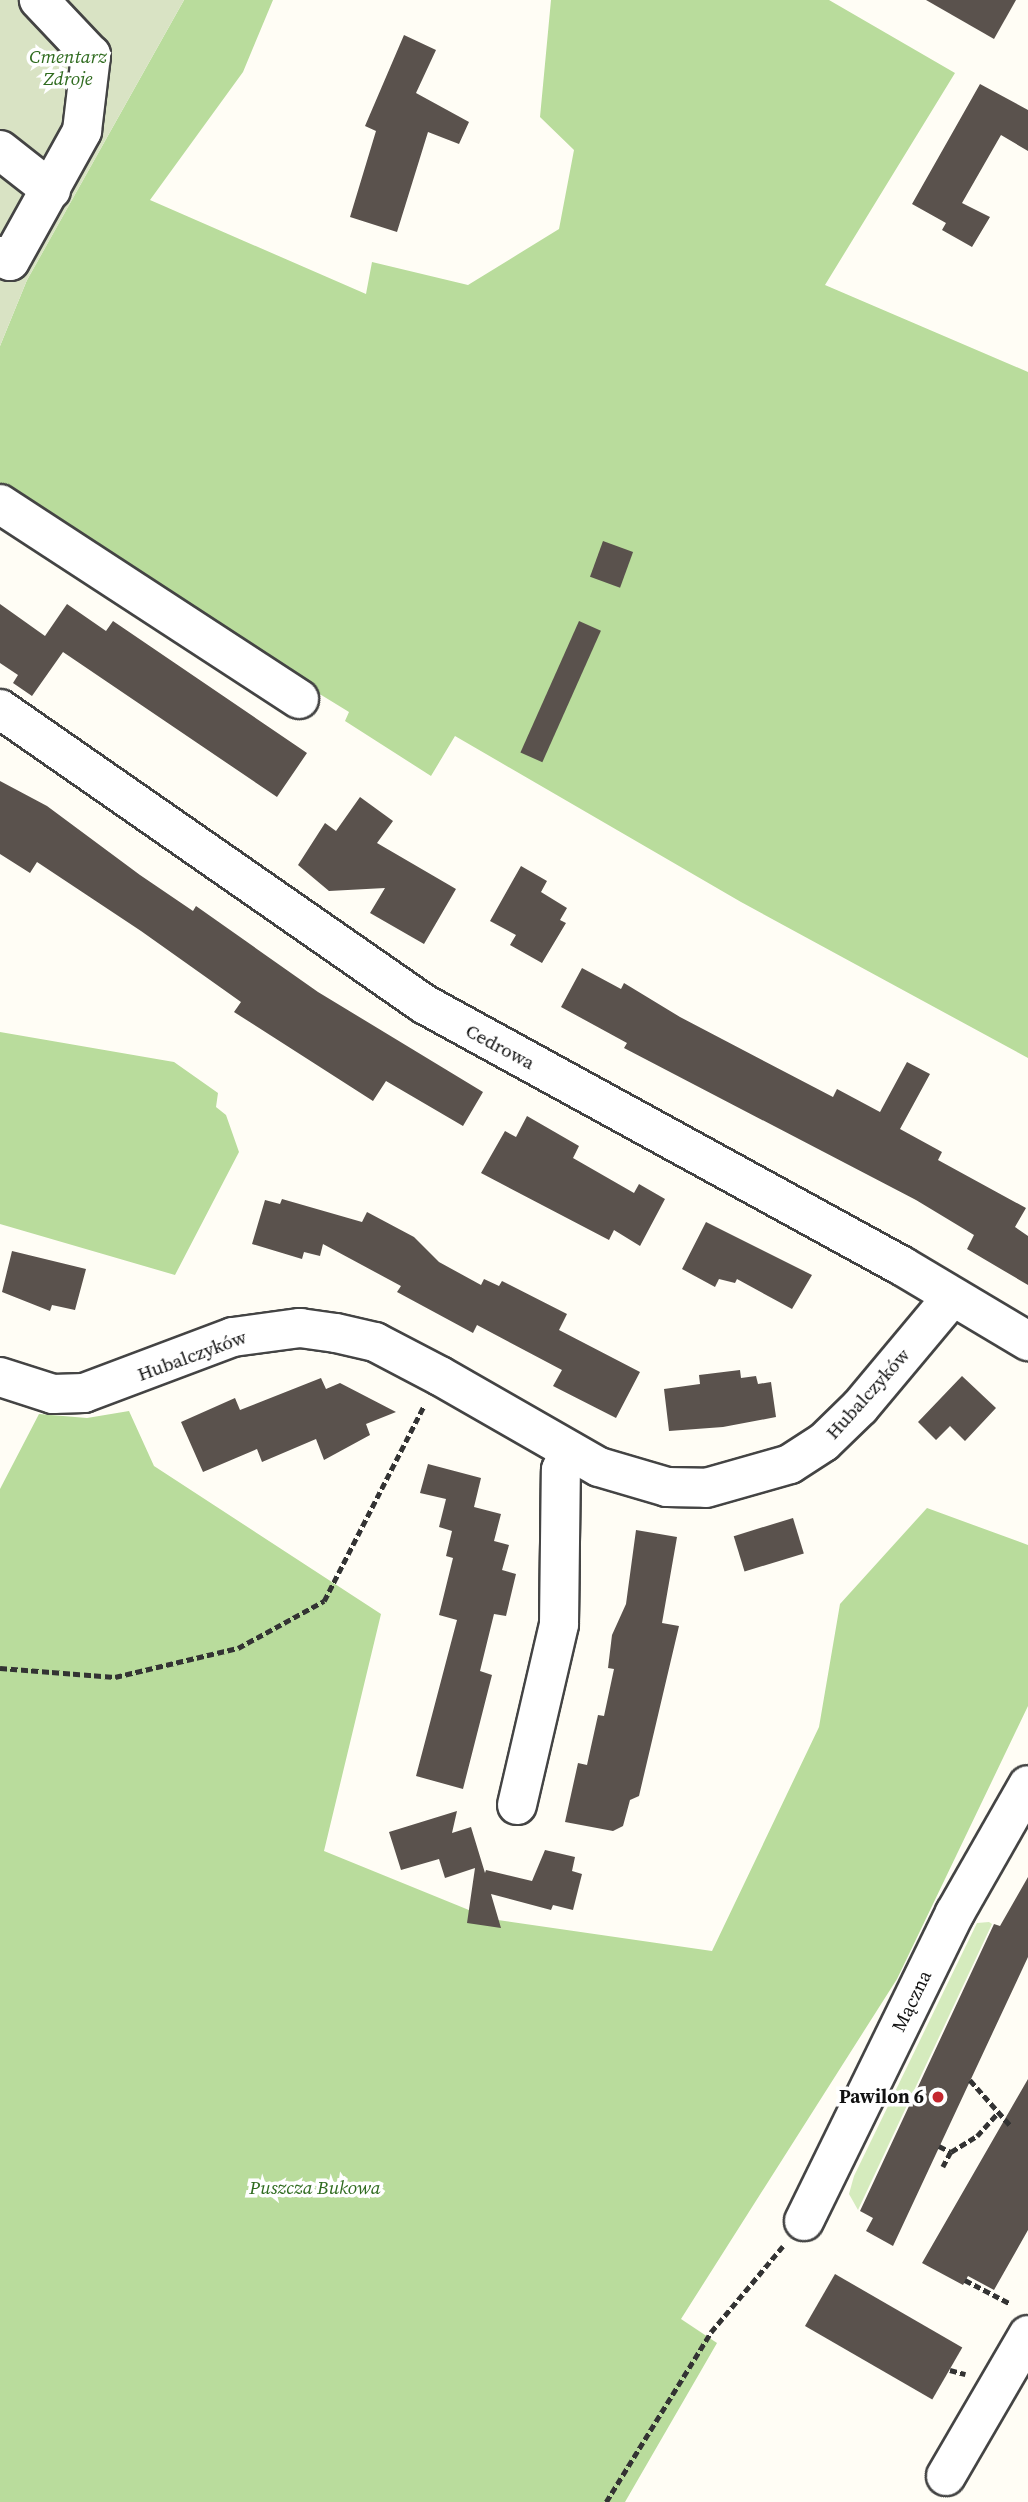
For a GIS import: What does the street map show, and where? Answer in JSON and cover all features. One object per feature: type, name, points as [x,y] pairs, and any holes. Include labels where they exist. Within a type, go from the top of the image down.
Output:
[{"type":"street","points":[[3,265],[51,190],[82,131],[91,55],[39,0]]},
{"type":"street","points":[[0,150],[51,190]]},
{"type":"street","points":[[0,504],[299,699]]},
{"type":"street","name":"Cedrowa","points":[[0,709],[424,1004],[1028,1341]]},
{"type":"street","name":"Hubalczyków","points":[[0,1377],[53,1394],[84,1393],[233,1337],[300,1328],[375,1342],[599,1467],[667,1487],[706,1488],[790,1464],[824,1442],[860,1407],[953,1297]]},
{"type":"street","points":[[517,1805],[559,1624],[561,1470],[569,1451]]},
{"type":"street","name":"Mączna","points":[[804,2221],[955,1913],[1028,1785]]},
{"type":"street","points":[[946,2476],[1028,2335]]},
{"type":"path","points":[[0,1668],[115,1677],[238,1648],[324,1601],[440,1376]]},
{"type":"path","points":[[970,2080],[979,2085],[997,2115],[1010,2125]]},
{"type":"path","points":[[943,2167],[951,2152],[977,2136],[997,2115]]},
{"type":"path","points":[[939,2147],[951,2152]]},
{"type":"path","points":[[606,2502],[711,2332],[804,2221]]},
{"type":"green space","name":"Cmentarz Zdroje","points":[[0,0],[184,0],[27,280],[0,346]]},
{"type":"green space","points":[[184,0],[273,0],[243,72],[150,200],[366,294],[372,262],[468,285],[559,229],[574,150],[540,117],[551,0],[829,0],[955,73],[825,285],[1028,372],[1028,1058],[741,902],[455,736],[431,776],[345,721],[349,712],[0,498],[0,346],[27,280]]},
{"type":"green space","points":[[0,1032],[174,1062],[218,1093],[216,1107],[226,1115],[239,1152],[175,1275],[0,1224]]},
{"type":"green space","name":"Puszcza Bukowa","points":[[129,1411],[154,1466],[381,1614],[324,1851],[491,1919],[712,1951],[819,1727],[840,1604],[927,1508],[1028,1545],[1028,1706],[897,1979],[681,2319],[717,2343],[625,2502],[0,2502],[0,1489],[39,1414],[87,1418]]},
{"type":"green space","points":[[977,1923],[992,1924],[858,2210],[849,2194],[854,2176]]},
{"type":"building","points":[[926,0],[1016,0],[994,39]]},
{"type":"building","points":[[404,35],[436,50],[416,93],[469,122],[459,144],[428,132],[397,232],[350,217],[376,131],[365,126]]},
{"type":"building","points":[[980,84],[1028,110],[1028,151],[1001,135],[962,203],[990,217],[972,247],[942,230],[946,223],[912,204]]},
{"type":"building","points":[[603,541],[633,552],[620,588],[590,577]]},
{"type":"building","points":[[0,604],[45,636],[67,604],[106,631],[113,621],[307,753],[277,797],[63,652],[32,696],[13,683],[18,675],[0,663]]},
{"type":"building","points":[[579,621],[601,631],[542,762],[520,753]]},
{"type":"building","points":[[0,781],[47,806],[140,875],[193,911],[196,906],[318,992],[483,1092],[463,1126],[386,1081],[373,1101],[234,1012],[241,1002],[37,862],[30,873],[0,854]]},
{"type":"building","points":[[360,797],[393,821],[377,843],[456,889],[424,944],[370,913],[385,888],[329,891],[298,865],[325,823],[336,831]]},
{"type":"building","points":[[521,866],[547,881],[541,892],[567,908],[560,920],[566,923],[542,963],[510,945],[516,935],[490,921]]},
{"type":"building","points":[[582,968],[621,989],[624,983],[680,1017],[833,1097],[837,1089],[880,1112],[907,1062],[930,1074],[900,1129],[942,1152],[938,1160],[1026,1208],[1015,1227],[1028,1236],[1028,1285],[967,1249],[974,1235],[916,1200],[624,1048],[627,1043],[561,1007]]},
{"type":"building","points":[[527,1116],[579,1146],[573,1158],[634,1193],[639,1184],[665,1199],[640,1246],[614,1230],[609,1240],[481,1173],[505,1131],[516,1137]]},
{"type":"building","points":[[282,1199],[362,1222],[367,1212],[414,1237],[439,1262],[481,1285],[484,1279],[499,1286],[502,1281],[567,1314],[559,1330],[640,1372],[616,1418],[553,1386],[562,1370],[477,1325],[473,1333],[397,1292],[401,1286],[323,1244],[320,1256],[304,1252],[302,1259],[252,1244],[265,1200],[280,1204]]},
{"type":"building","points":[[706,1222],[812,1275],[792,1309],[737,1279],[735,1283],[719,1279],[715,1287],[682,1269]]},
{"type":"building","points":[[12,1251],[86,1269],[75,1310],[52,1305],[50,1311],[2,1292]]},
{"type":"building","points":[[740,1370],[741,1378],[756,1376],[758,1384],[771,1382],[776,1417],[723,1427],[669,1431],[664,1389],[700,1384],[699,1375]]},
{"type":"building","points":[[962,1376],[996,1408],[965,1441],[950,1426],[936,1440],[918,1422]]},
{"type":"building","points":[[321,1378],[326,1389],[340,1383],[396,1412],[366,1424],[370,1435],[324,1460],[316,1439],[262,1462],[257,1449],[203,1472],[181,1422],[235,1398],[240,1410]]},
{"type":"building","points":[[428,1464],[481,1478],[474,1507],[501,1514],[494,1541],[509,1545],[502,1570],[516,1574],[506,1616],[494,1614],[480,1671],[492,1675],[463,1789],[416,1776],[457,1620],[439,1615],[453,1558],[446,1556],[452,1531],[439,1527],[446,1499],[420,1493]]},
{"type":"building","points":[[793,1518],[804,1553],[745,1572],[734,1536]]},
{"type":"building","points":[[636,1530],[677,1537],[662,1623],[679,1626],[639,1796],[630,1800],[623,1826],[613,1831],[565,1822],[578,1763],[587,1765],[598,1715],[604,1716],[614,1669],[608,1668],[612,1635],[626,1604]]},
{"type":"building","points":[[457,1811],[452,1833],[471,1827],[485,1873],[486,1870],[532,1881],[545,1850],[575,1857],[572,1871],[582,1874],[573,1910],[553,1905],[551,1910],[491,1894],[501,1928],[467,1923],[475,1868],[445,1878],[439,1859],[401,1870],[389,1832]]},
{"type":"building","points":[[1028,1877],[1028,1957],[893,2246],[866,2231],[873,2218],[860,2211],[994,1924],[1000,1926]]},
{"type":"building","points":[[1028,2079],[1028,2230],[994,2290],[968,2276],[963,2285],[922,2263]]},
{"type":"building","points":[[835,2274],[962,2348],[932,2399],[805,2326]]},
{"type":"place","name":"Pawilon 6","points":[[938,2097]]}]
